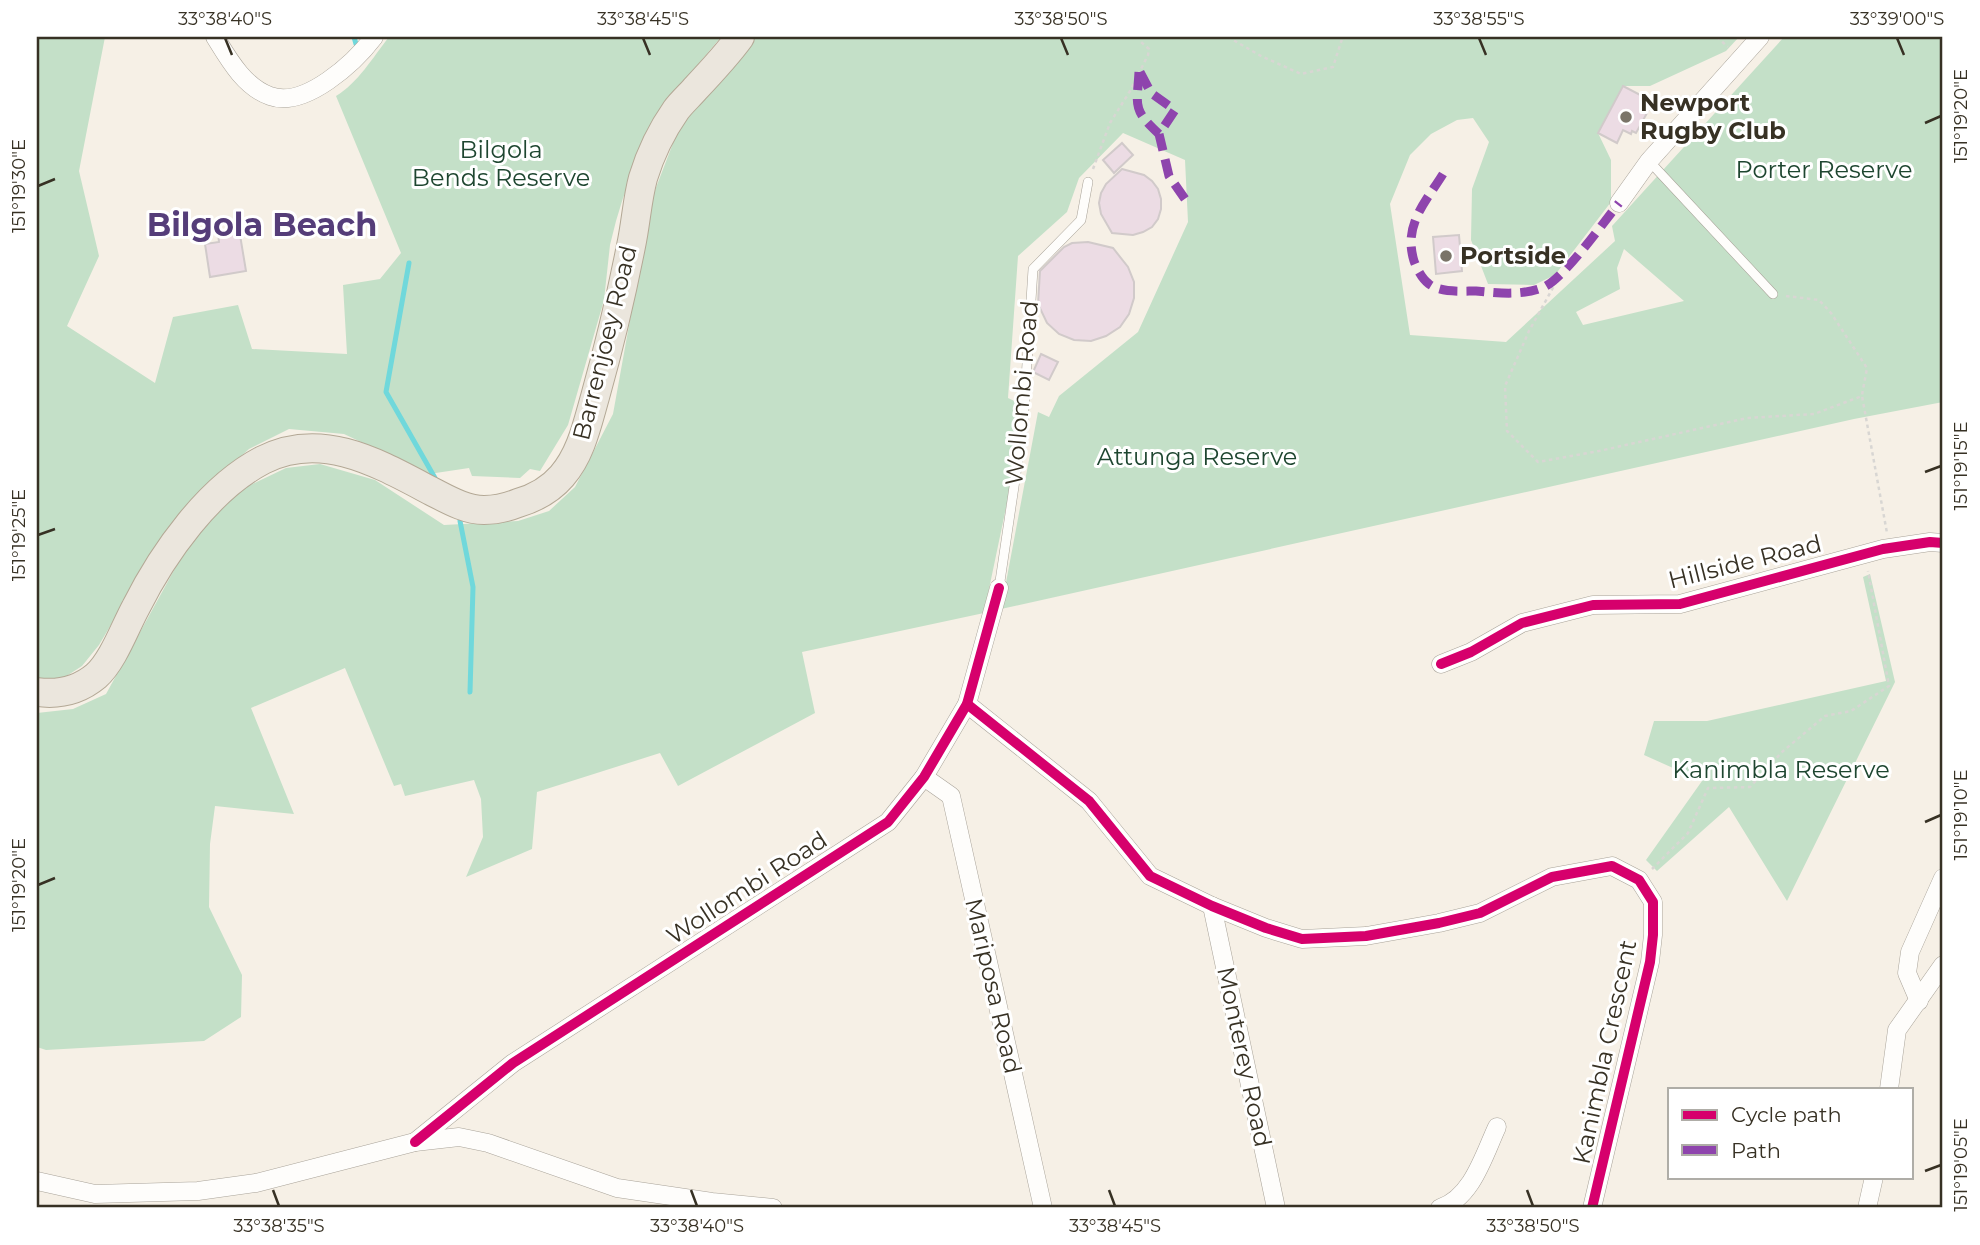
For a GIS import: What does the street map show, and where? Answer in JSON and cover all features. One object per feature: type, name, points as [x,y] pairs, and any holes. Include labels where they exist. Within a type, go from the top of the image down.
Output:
[{"type":"main road","name":"Barrenjoey Road","points":[[37,692],[63,693],[87,683],[99,674],[138,602],[181,535],[228,484],[271,456],[288,450],[316,448],[368,458],[472,509],[485,510],[523,502],[556,482],[570,465],[584,436],[606,359],[643,179],[654,149],[676,110],[740,37]]},
{"type":"street","points":[[215,37],[251,84],[270,97],[278,98],[295,96],[331,79],[349,65],[374,37]]},
{"type":"street","points":[[1619,203],[1649,161],[1760,37]]},
{"type":"street","name":"Hillside Road","points":[[1441,664],[1471,652],[1522,623],[1593,605],[1681,604],[1889,548],[1930,542],[1943,543]]},
{"type":"street","name":"Wollombi Road","points":[[415,1142],[513,1063],[888,822],[924,777],[967,704],[999,588]]},
{"type":"street","points":[[967,704],[1089,801],[1150,876],[1212,906],[1302,939],[1366,936],[1480,914],[1552,877],[1612,866],[1639,880]]},
{"type":"street","name":"Mariposa Road","points":[[924,777],[951,796],[1043,1208]]},
{"type":"street","points":[[1919,1001],[1907,973],[1910,952],[1943,878]]},
{"type":"street","name":"Kanimbla Crescent","points":[[1592,1208],[1650,962],[1653,902],[1639,880]]},
{"type":"street","name":"Monterey Road","points":[[1212,906],[1276,1208]]},
{"type":"street","points":[[1889,1088],[1897,1030],[1943,965]]},
{"type":"street","points":[[1440,1208],[1448,1206],[1467,1191],[1497,1127]]},
{"type":"street","points":[[37,1181],[95,1194],[198,1191],[256,1183],[415,1142],[459,1137],[488,1143],[617,1188],[774,1208]]},
{"type":"street","points":[[1867,1208],[1874,1178]]},
{"type":"lane","points":[[1649,161],[1773,294]]},
{"type":"lane","name":"Wollombi Road","points":[[999,588],[1023,426],[1033,269],[1081,220],[1088,182]]},
{"type":"path","points":[[1088,182],[1110,124],[1148,55],[1149,49],[1141,42],[1140,37]]},
{"type":"path","points":[[1228,37],[1301,74],[1333,67],[1342,39],[1351,37]]},
{"type":"path","points":[[1560,275],[1529,331],[1505,386],[1507,431],[1538,462],[1747,418],[1814,414],[1862,396]]},
{"type":"path","points":[[1639,880],[1688,833],[1707,788],[1750,787],[1782,752],[1825,716],[1851,711],[1889,686],[1867,568],[1889,548],[1862,396],[1867,368],[1831,313],[1819,300],[1773,294]]},
{"type":"green space","name":"Bilgola Bends Reserve","points":[[37,37],[105,37],[79,171],[99,256],[67,326],[155,383],[173,317],[238,305],[252,349],[347,354],[343,285],[380,279],[401,253],[336,96],[358,77],[389,37],[721,37],[653,121],[616,221],[610,245],[604,300],[568,425],[540,471],[530,469],[520,478],[472,476],[469,468],[429,474],[344,434],[289,429],[249,449],[209,485],[158,545],[99,645],[82,666],[62,679],[37,679]]},
{"type":"green space","points":[[749,37],[1739,37],[1726,51],[1650,86],[1623,86],[1598,133],[1611,160],[1611,202],[1555,275],[1534,285],[1488,284],[1471,240],[1472,189],[1489,142],[1473,118],[1457,120],[1431,134],[1410,155],[1390,204],[1410,335],[1506,342],[1615,241],[1612,226],[1784,37],[1943,37],[1943,402],[1854,419],[1001,609],[1038,412],[1049,417],[1059,396],[1138,332],[1188,222],[1185,160],[1123,133],[1079,178],[1067,212],[1018,256],[1008,398],[1027,407],[984,613],[802,652],[815,713],[678,786],[660,753],[537,792],[532,849],[466,877],[483,837],[481,799],[474,780],[405,796],[401,784],[394,786],[345,668],[251,708],[294,814],[215,806],[210,844],[209,907],[242,975],[241,1017],[204,1041],[46,1050],[37,1047],[37,713],[73,709],[106,694],[178,563],[204,522],[246,487],[286,468],[320,464],[375,480],[444,525],[518,521],[549,511],[575,487],[613,414],[652,198],[680,125]],"holes":[[[1624,249],[1684,301],[1583,325],[1576,312],[1620,289],[1617,268]]]},
{"type":"green space","name":"Kanimbla Reserve","points":[[1870,574],[1895,682],[1787,901],[1729,807],[1657,871],[1646,860],[1702,781],[1644,755],[1654,721],[1707,721],[1886,681],[1863,577]]},
{"type":"building","name":"Newport Rugby Club","points":[[1623,86],[1648,99],[1647,102],[1652,104],[1636,133],[1623,130],[1617,143],[1598,133]]},
{"type":"building","points":[[1122,143],[1133,155],[1114,173],[1103,160]]},
{"type":"building","points":[[1122,169],[1144,175],[1152,181],[1161,199],[1158,219],[1152,227],[1133,235],[1112,233],[1101,214],[1099,203],[1106,184]]},
{"type":"building","points":[[239,229],[246,271],[210,277],[205,244],[219,242],[218,233]]},
{"type":"building","points":[[1459,235],[1462,271],[1436,274],[1433,237]]},
{"type":"building","points":[[1088,242],[1113,248],[1128,267],[1134,282],[1134,298],[1129,314],[1120,327],[1091,341],[1074,340],[1059,334],[1047,323],[1038,304],[1040,271],[1064,247],[1072,243]]},
{"type":"building","points":[[1041,354],[1058,362],[1049,380],[1033,372]]},
{"type":"waterway","points":[[354,37],[356,44]]},
{"type":"waterway","points":[[409,263],[386,392],[435,478]]},
{"type":"waterway","points":[[460,521],[473,587],[470,692]]},
{"type":"marked path","points":[[1139,72],[1138,107],[1144,119],[1159,134]]},
{"type":"marked path","points":[[1140,72],[1151,93],[1175,110],[1159,134],[1169,176],[1185,199]]},
{"type":"marked path","points":[[1443,174],[1418,215],[1411,236],[1411,248],[1415,264],[1424,279],[1434,287],[1445,290],[1510,293],[1544,287],[1573,261],[1619,203]]},
{"type":"cycle path","points":[[1441,664],[1471,652],[1522,623],[1593,605],[1680,604],[1883,549],[1930,542],[1943,543]]},
{"type":"cycle path","points":[[415,1142],[513,1063],[888,822],[924,777],[967,704],[999,588]]},
{"type":"cycle path","points":[[967,704],[1089,801],[1150,876],[1212,906],[1302,939],[1366,936],[1439,923],[1480,913],[1552,877],[1612,866],[1639,880],[1653,902],[1650,962],[1592,1208]]},
{"type":"place","name":"Newport Rugby Club","points":[[1626,117]]},
{"type":"place","name":"Portside","points":[[1446,256]]},
{"type":"district","name":"Bilgola Beach","points":[[262,225]]},
{"type":"park label","name":"Porter Reserve","points":[[1824,170]]},
{"type":"park label","name":"Attunga Reserve","points":[[1197,457]]}]
